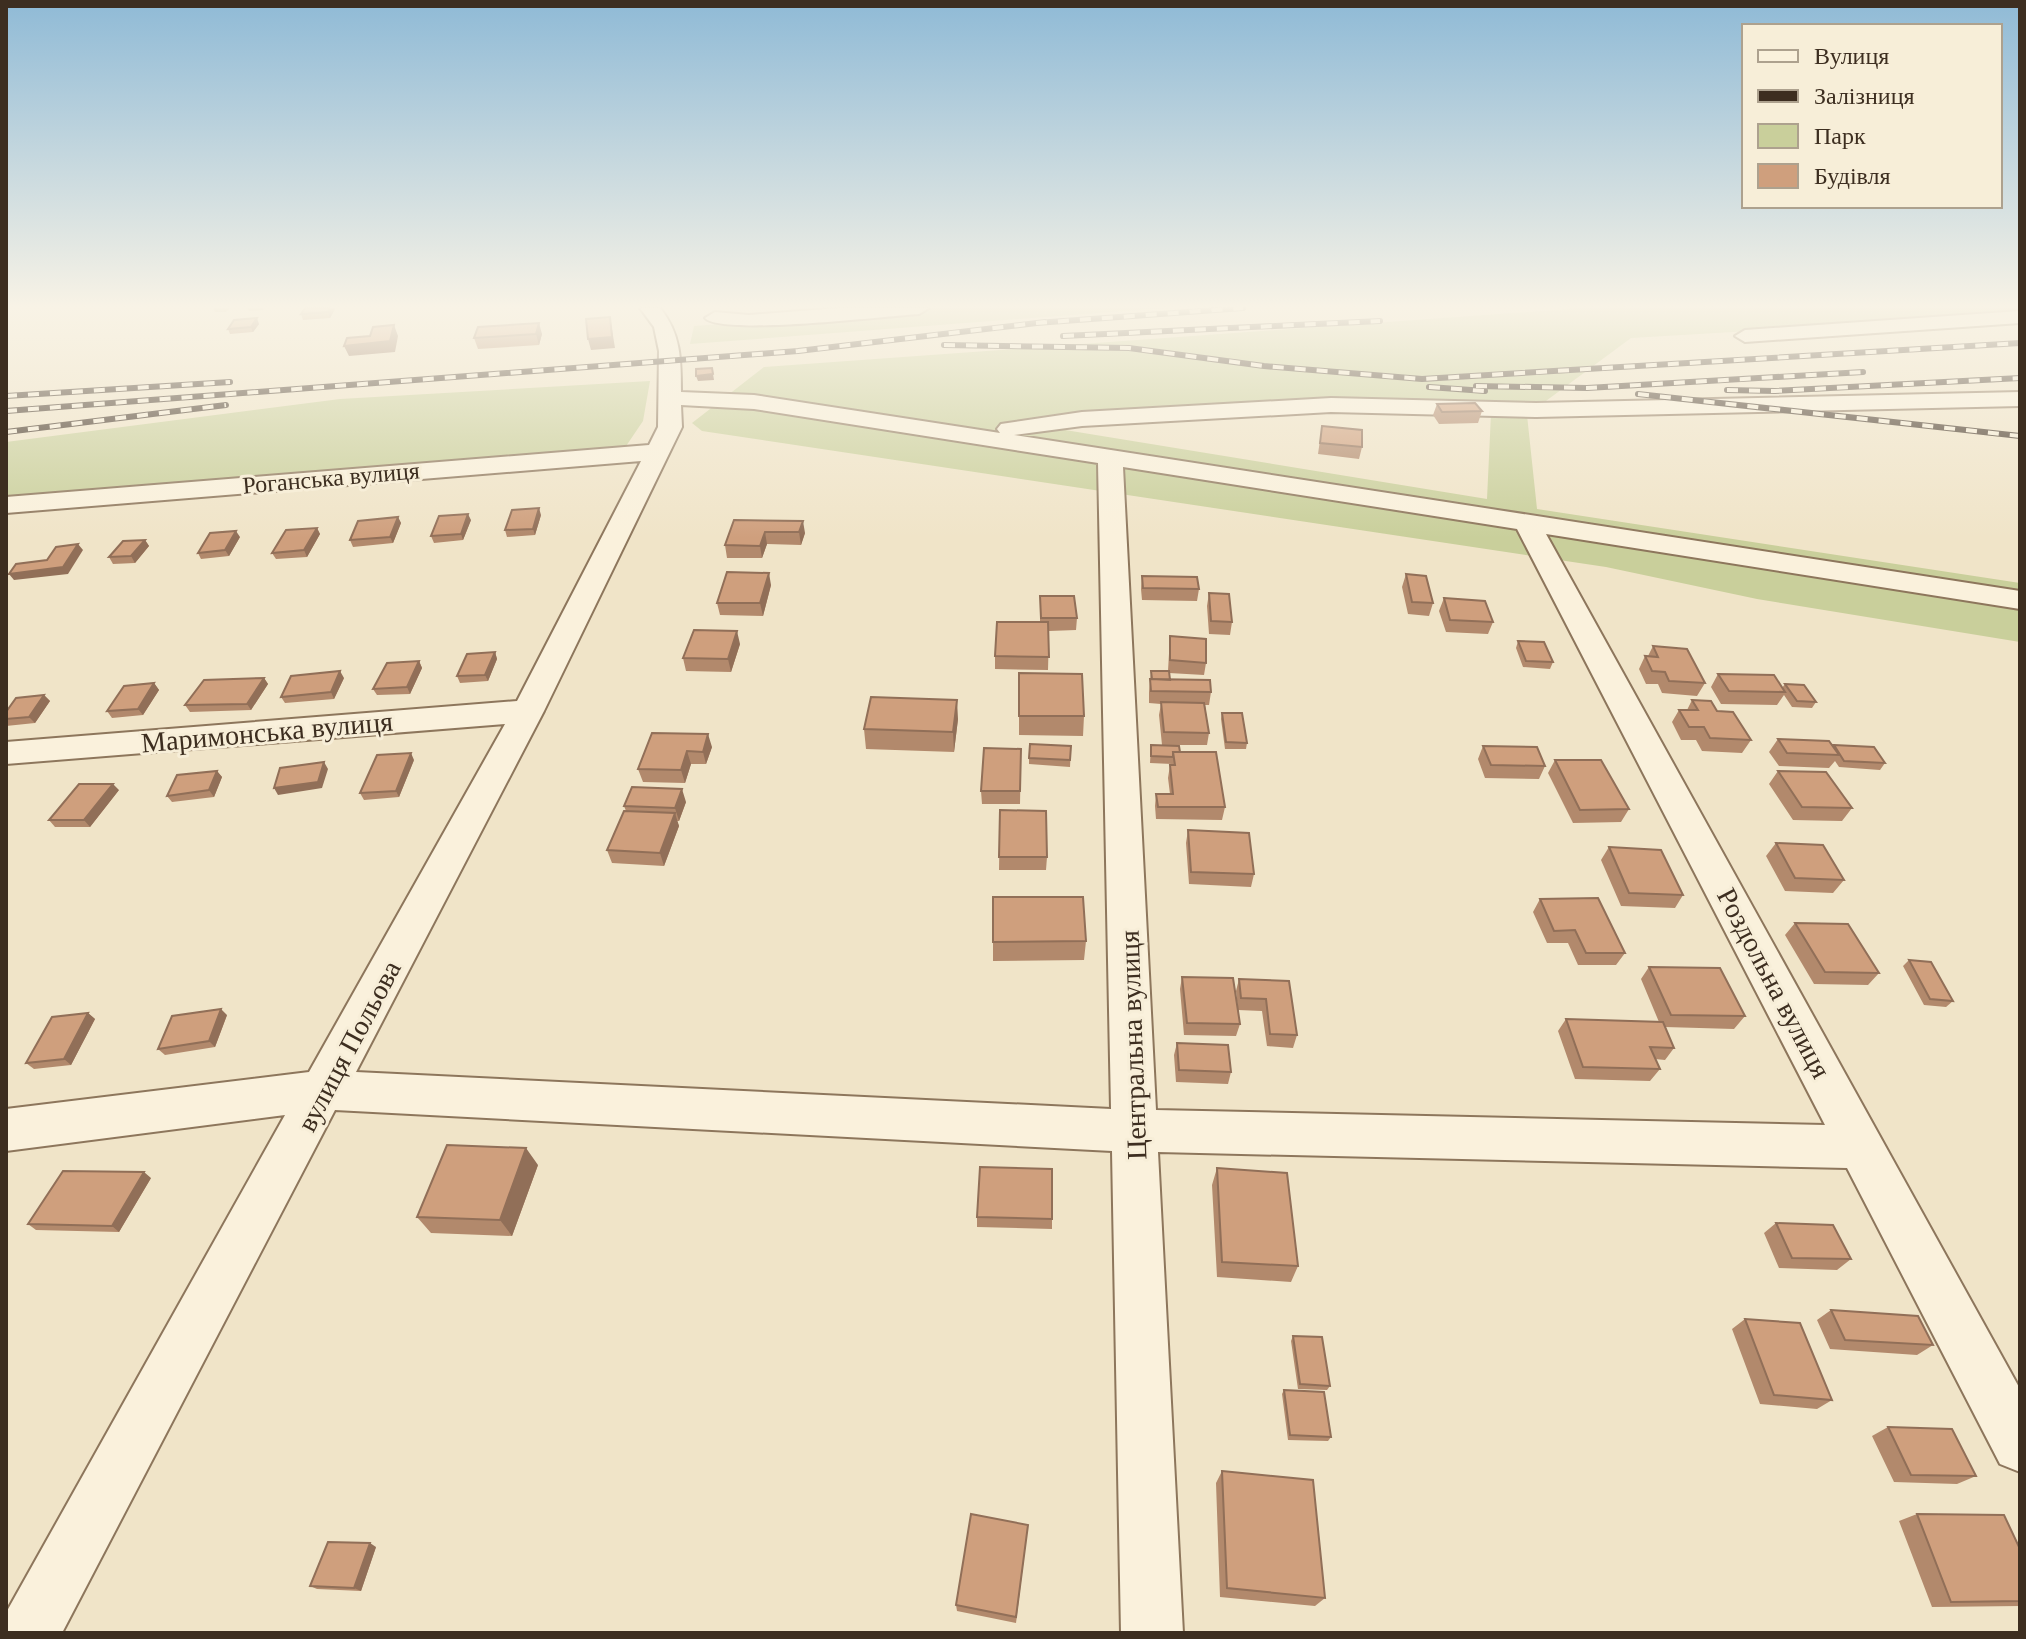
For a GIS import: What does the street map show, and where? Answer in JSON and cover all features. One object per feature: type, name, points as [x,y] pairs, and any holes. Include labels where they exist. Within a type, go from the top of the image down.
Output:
[{"type":"street","name":"вулиця Польова","points":[[29,1633],[528,711],[670,427],[671,384]]},
{"type":"street","points":[[672,398],[754,402],[2020,600]]},
{"type":"street","points":[[967,434],[1082,419],[1331,405],[1536,410],[2020,399]]},
{"type":"street","name":"Роганська вулиця","points":[[6,505],[657,452]]},
{"type":"street","name":"Центральна вулиця","points":[[1110,457],[1152,1633]]},
{"type":"street","name":"Роздольна вулиця","points":[[1527,523],[2020,1444]]},
{"type":"street","name":"Маримонська вулиця","points":[[6,753],[528,711]]},
{"type":"street","points":[[6,1130],[325,1090],[1136,1131],[1863,1147]]},
{"type":"green space","points":[[590,384],[649,384],[643,421],[620,455],[6,505],[6,442],[340,399]]},
{"type":"green space","points":[[742,384],[1568,384],[1527,415],[1537,509],[2020,583],[2020,642],[1757,599],[1606,567],[702,431],[692,423]],"holes":[[[1333,409],[1491,414],[1487,499],[1059,429],[1051,416]]]},
{"type":"building","points":[[1475,403],[1482,411],[1442,412],[1437,404]]},
{"type":"building","points":[[1322,426],[1362,430],[1362,447],[1320,443]]},
{"type":"building","points":[[539,508],[533,529],[505,530],[512,510]]},
{"type":"building","points":[[468,514],[461,534],[431,536],[439,516]]},
{"type":"building","points":[[398,517],[390,537],[350,540],[358,521]]},
{"type":"building","points":[[734,520],[803,521],[799,532],[765,532],[760,546],[725,545]]},
{"type":"building","points":[[317,528],[304,550],[272,553],[286,530]]},
{"type":"building","points":[[236,531],[225,550],[198,553],[210,533]]},
{"type":"building","points":[[145,540],[131,556],[109,557],[123,541]]},
{"type":"building","points":[[78,544],[63,567],[9,574],[16,564],[47,560],[56,547]]},
{"type":"building","points":[[727,572],[769,573],[760,603],[717,603]]},
{"type":"building","points":[[1406,574],[1426,576],[1433,603],[1412,602]]},
{"type":"building","points":[[1142,576],[1197,577],[1199,589],[1143,588]]},
{"type":"building","points":[[1209,593],[1229,594],[1232,622],[1211,621]]},
{"type":"building","points":[[1040,596],[1074,596],[1077,618],[1041,618]]},
{"type":"building","points":[[1444,598],[1485,601],[1493,622],[1450,620]]},
{"type":"building","points":[[997,622],[1048,622],[1049,657],[995,656]]},
{"type":"building","points":[[694,630],[737,631],[728,659],[683,658]]},
{"type":"building","points":[[1170,636],[1206,639],[1206,663],[1170,660]]},
{"type":"building","points":[[1518,641],[1544,642],[1553,662],[1526,661]]},
{"type":"building","points":[[1653,646],[1687,649],[1705,683],[1669,681],[1665,672],[1652,671],[1645,656],[1658,657]]},
{"type":"building","points":[[495,652],[485,675],[457,676],[467,654]]},
{"type":"building","points":[[419,661],[407,687],[373,689],[387,663]]},
{"type":"building","points":[[340,671],[331,692],[281,697],[291,676]]},
{"type":"building","points":[[1151,671],[1169,671],[1170,680],[1152,679]]},
{"type":"building","points":[[1019,673],[1082,674],[1084,716],[1019,716]]},
{"type":"building","points":[[1718,674],[1774,675],[1785,692],[1729,691]]},
{"type":"building","points":[[264,678],[247,704],[185,705],[204,680]]},
{"type":"building","points":[[1150,679],[1210,680],[1211,692],[1151,691]]},
{"type":"building","points":[[154,683],[138,709],[107,711],[124,686]]},
{"type":"building","points":[[1785,684],[1804,685],[1816,702],[1797,701]]},
{"type":"building","points":[[44,695],[29,717],[6,719],[6,712],[16,698]]},
{"type":"building","points":[[871,697],[957,700],[953,732],[864,729]]},
{"type":"building","points":[[1692,700],[1711,701],[1717,711],[1733,712],[1751,740],[1710,738],[1704,727],[1689,727],[1679,710],[1698,710]]},
{"type":"building","points":[[1161,702],[1204,703],[1209,733],[1164,732]]},
{"type":"building","points":[[1222,713],[1242,713],[1247,743],[1226,742]]},
{"type":"building","points":[[652,733],[708,734],[703,752],[687,751],[681,770],[638,769]]},
{"type":"building","points":[[1778,739],[1829,741],[1839,755],[1787,753]]},
{"type":"building","points":[[1030,744],[1071,746],[1070,760],[1029,758]]},
{"type":"building","points":[[1151,745],[1179,746],[1180,752],[1173,752],[1173,757],[1151,756]]},
{"type":"building","points":[[1834,745],[1874,747],[1885,763],[1844,761]]},
{"type":"building","points":[[1483,746],[1537,747],[1545,766],[1491,765]]},
{"type":"building","points":[[984,748],[1021,749],[1020,791],[981,791]]},
{"type":"building","points":[[1173,752],[1216,752],[1225,807],[1158,807],[1156,794],[1173,794],[1170,765],[1175,765]]},
{"type":"building","points":[[411,753],[396,791],[360,793],[377,755]]},
{"type":"building","points":[[1555,760],[1601,760],[1629,809],[1580,810]]},
{"type":"building","points":[[324,762],[318,782],[274,788],[280,768]]},
{"type":"building","points":[[217,771],[209,790],[167,796],[177,775]]},
{"type":"building","points":[[1778,771],[1826,772],[1852,808],[1802,807]]},
{"type":"building","points":[[79,784],[113,784],[84,820],[49,820]]},
{"type":"building","points":[[632,787],[682,789],[675,808],[624,806]]},
{"type":"building","points":[[1000,810],[1046,811],[1047,857],[999,857]]},
{"type":"building","points":[[624,811],[675,813],[660,853],[607,850]]},
{"type":"building","points":[[1188,830],[1249,833],[1254,874],[1191,872]]},
{"type":"building","points":[[1776,843],[1823,845],[1844,880],[1795,878]]},
{"type":"building","points":[[1609,847],[1661,850],[1683,895],[1629,893]]},
{"type":"building","points":[[993,897],[1083,897],[1086,941],[993,942]]},
{"type":"building","points":[[1598,898],[1625,953],[1586,953],[1575,930],[1554,931],[1540,899]]},
{"type":"building","points":[[1795,923],[1848,924],[1879,973],[1825,972]]},
{"type":"building","points":[[1909,960],[1931,962],[1953,1001],[1930,999]]},
{"type":"building","points":[[1649,967],[1720,968],[1745,1016],[1671,1015]]},
{"type":"building","points":[[1182,977],[1233,978],[1240,1024],[1187,1023]]},
{"type":"building","points":[[1239,979],[1289,981],[1297,1035],[1270,1034],[1266,999],[1241,998]]},
{"type":"building","points":[[221,1009],[209,1041],[158,1049],[172,1016]]},
{"type":"building","points":[[88,1013],[64,1059],[26,1063],[52,1017]]},
{"type":"building","points":[[1566,1019],[1663,1022],[1674,1048],[1650,1047],[1660,1069],[1583,1067]]},
{"type":"building","points":[[1177,1043],[1228,1045],[1231,1072],[1179,1070]]},
{"type":"building","points":[[447,1145],[526,1148],[500,1220],[417,1217]]},
{"type":"building","points":[[980,1167],[1052,1169],[1052,1219],[977,1217]]},
{"type":"building","points":[[1217,1168],[1287,1173],[1298,1266],[1222,1262]]},
{"type":"building","points":[[63,1171],[144,1172],[112,1226],[28,1224]]},
{"type":"building","points":[[1776,1223],[1833,1225],[1851,1259],[1792,1258]]},
{"type":"building","points":[[1831,1310],[1918,1316],[1933,1345],[1845,1340]]},
{"type":"building","points":[[1745,1319],[1800,1323],[1832,1400],[1774,1395]]},
{"type":"building","points":[[1293,1336],[1322,1337],[1330,1386],[1300,1384]]},
{"type":"building","points":[[1284,1390],[1324,1392],[1331,1437],[1290,1435]]},
{"type":"building","points":[[1888,1427],[1952,1429],[1976,1476],[1911,1475]]},
{"type":"building","points":[[1222,1471],[1313,1480],[1325,1598],[1227,1588]]},
{"type":"building","points":[[971,1514],[1028,1525],[1016,1617],[956,1605]]},
{"type":"building","points":[[1917,1514],[2004,1515],[2020,1549],[2020,1601],[1951,1602]]},
{"type":"building","points":[[328,1542],[370,1543],[354,1588],[310,1586]]},
{"type":"railway","points":[[6,396],[190,384]]},
{"type":"railway","points":[[6,411],[356,384]]},
{"type":"railway","points":[[1476,386],[1587,388],[1648,384]]},
{"type":"railway","points":[[1727,390],[1775,391],[1898,384]]},
{"type":"railway","points":[[1429,387],[1485,391]]},
{"type":"railway","points":[[1638,394],[2020,436]]},
{"type":"railway","points":[[6,432],[226,405]]}]
